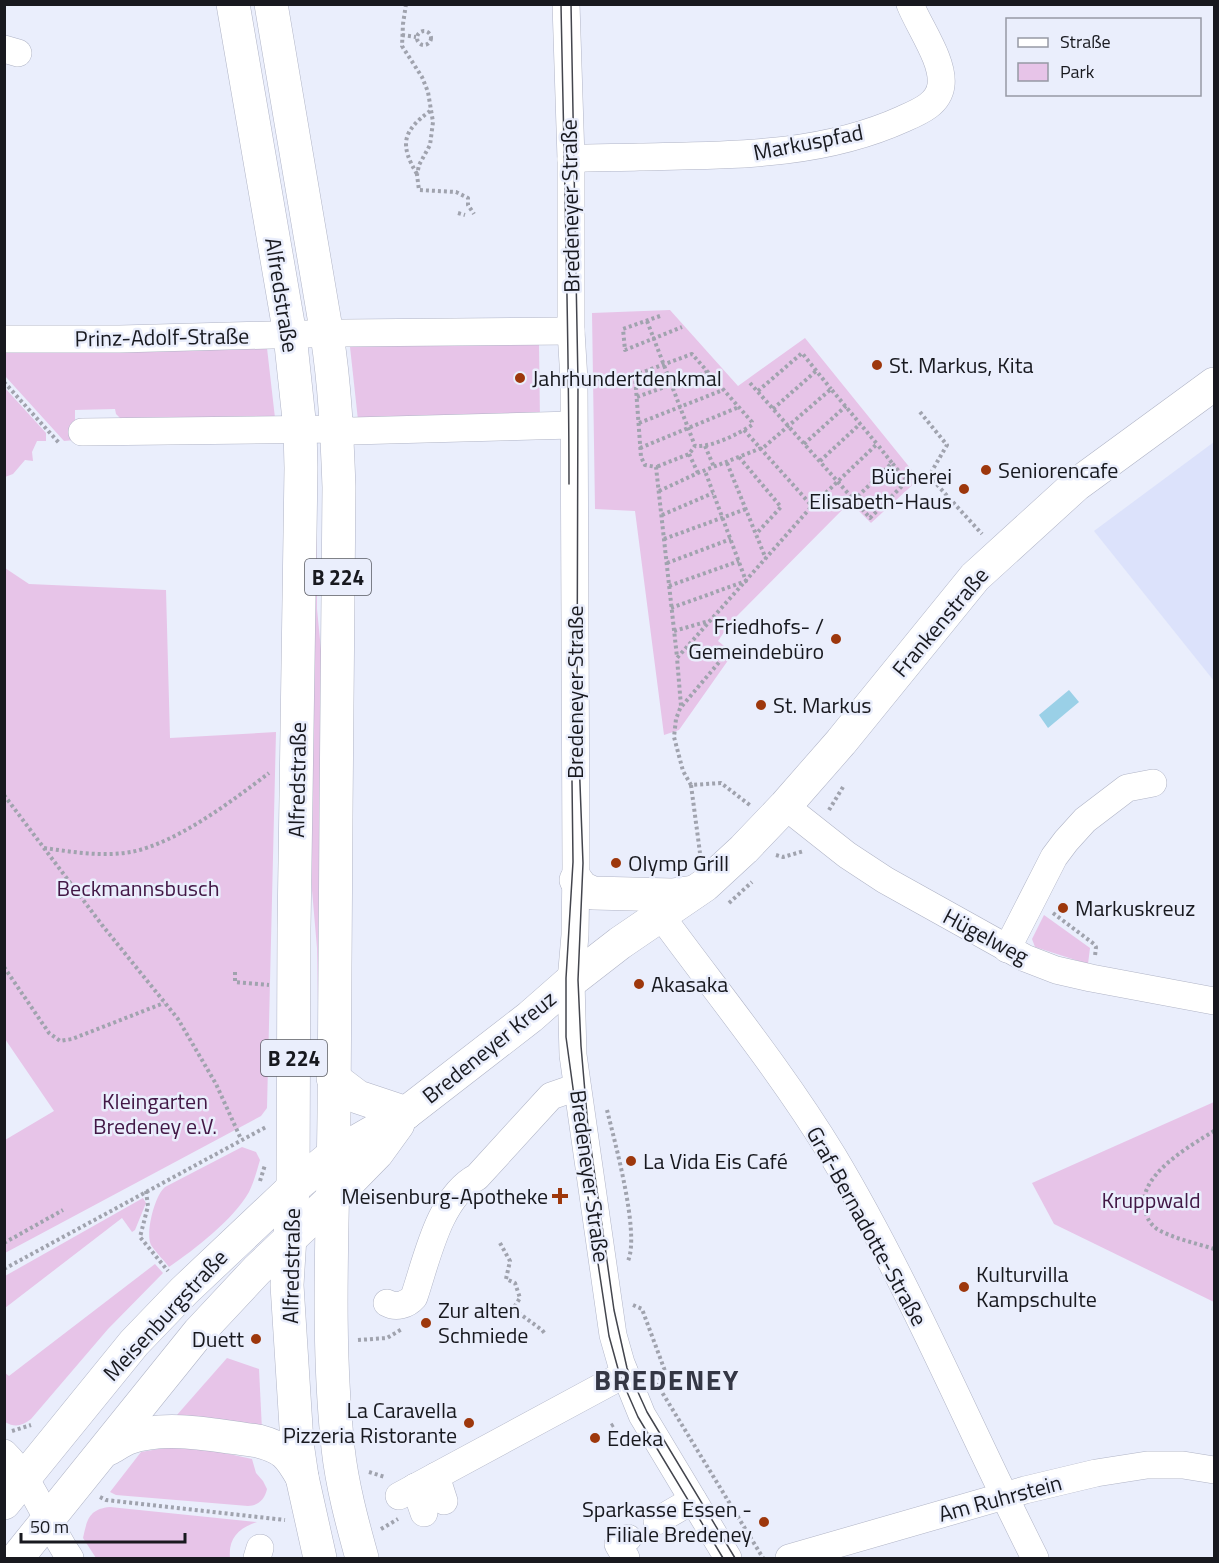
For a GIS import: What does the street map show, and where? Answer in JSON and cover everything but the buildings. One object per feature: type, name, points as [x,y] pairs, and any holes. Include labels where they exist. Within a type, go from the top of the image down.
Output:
[{"type":"main road","name":"Alfredstraße","points":[[233,4],[290,335],[300,429],[293,1188],[287,1285],[297,1443],[320,1558]]},
{"type":"main road","name":"Alfredstraße","points":[[271,4],[327,335],[337,429],[339,487],[331,1339],[338,1449],[345,1493],[360,1550]]},
{"type":"main road","name":"Frankenstraße","points":[[571,981],[620,943],[696,892],[744,849],[772,809],[841,742],[975,577],[1076,485],[1215,384]]},
{"type":"main road","points":[[576,880],[582,888],[593,893],[672,895],[696,892]]},
{"type":"main road","name":"Bredeneyer Kreuz","points":[[293,1188],[333,1155],[406,1113],[530,1017],[571,981]]},
{"type":"main road","points":[[333,1078],[358,1096],[406,1113]]},
{"type":"main road","name":"Bredeneyer Kreuz","points":[[290,1237],[332,1199],[377,1153],[406,1113]]},
{"type":"main road","name":"Meisenburgstraße","points":[[24,1480],[134,1343],[200,1276],[293,1188]]},
{"type":"main road","name":"Meisenburgstraße","points":[[17,1558],[199,1332],[290,1237]]},
{"type":"main road","points":[[106,1450],[128,1438],[158,1433],[196,1433],[258,1440],[289,1454],[302,1477]]},
{"type":"street","name":"Bredeneyer Straße","points":[[566,4],[571,159],[571,331],[574,380],[576,880],[571,981],[573,1055],[609,1312],[625,1374],[642,1415],[728,1558]]},
{"type":"street","name":"Markuspfad","points":[[571,159],[773,152],[847,139],[919,112],[931,104],[939,94],[942,83],[934,55],[910,4]]},
{"type":"street","name":"Prinz-Adolf-Straße","points":[[4,339],[571,331]]},
{"type":"street","points":[[82,432],[300,429],[352,431],[573,425]]},
{"type":"street","points":[[1007,949],[1054,857],[1085,820],[1127,788],[1153,783]]},
{"type":"street","name":"Hügelweg","points":[[772,809],[885,880],[1007,949],[1056,970],[1215,1002]]},
{"type":"street","name":"Graf-Bernadotte-Straße","points":[[661,916],[791,1092],[833,1156],[920,1321],[1035,1558]]},
{"type":"street","points":[[397,1303],[414,1297],[441,1226],[457,1195],[467,1182],[477,1177],[551,1096],[577,1087]]},
{"type":"street","points":[[434,1507],[417,1486],[625,1374]]},
{"type":"street","points":[[8,1442],[13,1462],[70,1558]]},
{"type":"street","name":"Am Ruhrstein","points":[[789,1558],[1096,1473],[1147,1465],[1183,1465],[1215,1470]]},
{"type":"street","points":[[657,1521],[693,1500]]},
{"type":"path","points":[[406,4],[402,46],[422,77],[428,92],[431,110],[432,134],[430,146],[419,165],[417,175],[419,190],[456,192],[468,198],[468,205],[474,214]]},
{"type":"path","points":[[402,35],[416,37]]},
{"type":"path","points":[[417,175],[408,158],[407,136],[414,124],[431,110]]},
{"type":"path","points":[[458,213],[465,215]]},
{"type":"path","points":[[660,316],[623,329],[625,350],[682,327]]},
{"type":"path","points":[[647,321],[695,446]]},
{"type":"path","points":[[750,383],[773,409],[789,426],[870,518],[907,481],[801,353],[758,392]]},
{"type":"path","points":[[607,377],[635,375],[692,354],[753,424],[705,446],[695,446]]},
{"type":"path","points":[[773,409],[816,370]]},
{"type":"path","points":[[637,397],[707,372]]},
{"type":"path","points":[[635,375],[640,448],[645,465],[656,467],[689,454],[695,446]]},
{"type":"path","points":[[4,382],[62,446],[78,446],[82,432]]},
{"type":"path","points":[[659,491],[761,448],[831,389]]},
{"type":"path","points":[[639,423],[723,390]]},
{"type":"path","points":[[804,444],[846,406]]},
{"type":"path","points":[[640,448],[739,407]]},
{"type":"path","points":[[920,412],[947,444],[929,476],[982,534]]},
{"type":"path","points":[[820,461],[860,424]]},
{"type":"path","points":[[744,430],[812,506]]},
{"type":"path","points":[[677,658],[812,506],[877,444]]},
{"type":"path","points":[[705,446],[714,467]]},
{"type":"path","points":[[689,454],[698,473]]},
{"type":"path","points":[[739,457],[781,507],[756,534]]},
{"type":"path","points":[[727,463],[766,559]]},
{"type":"path","points":[[854,500],[892,463]]},
{"type":"path","points":[[656,467],[681,706]]},
{"type":"path","points":[[705,471],[746,581]]},
{"type":"path","points":[[662,515],[713,493]]},
{"type":"path","points":[[664,539],[746,509]]},
{"type":"path","points":[[667,563],[731,539]]},
{"type":"path","points":[[669,586],[739,561]]},
{"type":"path","points":[[671,608],[746,581]]},
{"type":"path","points":[[674,631],[710,621]]},
{"type":"path","points":[[700,854],[691,785],[683,771],[674,737],[676,719],[681,706],[721,660]]},
{"type":"path","points":[[44,847],[98,854],[114,854],[147,848],[212,813],[298,752]]},
{"type":"path","points":[[691,785],[721,783],[772,809]]},
{"type":"path","points":[[830,815],[829,808],[843,787]]},
{"type":"path","points":[[4,795],[178,1019],[201,1057],[241,1139]]},
{"type":"path","points":[[1033,897],[1094,944],[1096,951],[1091,978]]},
{"type":"path","points":[[4,967],[49,1033],[60,1041],[72,1039],[164,1003]]},
{"type":"path","points":[[236,972],[235,982],[270,985]]},
{"type":"path","points":[[604,1101],[629,1209],[632,1252],[625,1268]]},
{"type":"path","points":[[4,1269],[269,1125]]},
{"type":"path","points":[[1215,1131],[1190,1146],[1160,1171],[1149,1182],[1143,1195],[1147,1219],[1155,1228],[1215,1249]]},
{"type":"path","points":[[137,1242],[147,1206],[146,1191]]},
{"type":"path","points":[[4,1243],[63,1210]]},
{"type":"path","points":[[140,1237],[170,1274]]},
{"type":"path","points":[[500,1243],[510,1261],[506,1279],[514,1283],[520,1298],[513,1309],[546,1335]]},
{"type":"path","points":[[331,1339],[387,1338],[402,1330],[409,1314],[397,1303]]},
{"type":"path","points":[[629,1303],[642,1309],[665,1371],[657,1384],[763,1558]]},
{"type":"path","points":[[8,1442],[24,1480]]},
{"type":"path","points":[[77,1485],[106,1500],[288,1521]]},
{"type":"shaded area","points":[[1214,442],[1214,681],[1094,531]]},
{"type":"shaded area","points":[[1069,690],[1079,702],[1048,728],[1039,715]]},
{"type":"green space","points":[[670,310],[738,386],[805,338],[919,479],[871,523],[850,502],[731,622],[718,641],[729,650],[725,656],[729,659],[679,730],[664,735],[635,511],[595,509],[592,313]]},
{"type":"green space","points":[[358,344],[539,344],[540,422],[358,420],[350,347]]},
{"type":"green space","points":[[267,348],[275,418],[124,422],[116,414],[115,409],[75,410],[75,440],[64,441],[5,376],[5,349]]},
{"type":"green space","points":[[5,388],[46,433],[46,441],[37,441],[32,452],[33,461],[25,460],[13,474],[5,477]]},
{"type":"green space","points":[[317,476],[317,609],[322,660],[318,1004],[317,948],[310,867]]},
{"type":"green space","name":"Beckmannsbusch","points":[[5,568],[29,584],[166,590],[170,738],[276,732],[267,1108],[261,1116],[5,1253],[5,1140],[54,1111],[5,1039]]},
{"type":"green space","points":[[1044,915],[1090,948],[1088,964],[1035,947],[1032,939]]},
{"type":"green space","name":"Kruppwald","points":[[1214,1102],[1214,1302],[1054,1224],[1032,1183]]},
{"type":"green space","points":[[242,1147],[256,1152],[260,1160],[249,1192],[224,1223],[202,1243],[169,1267],[153,1248],[149,1239],[152,1214],[161,1191]]},
{"type":"green space","points":[[143,1198],[146,1203],[135,1230],[132,1232],[122,1218],[5,1308],[5,1276]]},
{"type":"green space","points":[[155,1264],[163,1273],[108,1329],[31,1419],[18,1425],[5,1422],[5,1373],[9,1376]]},
{"type":"green space","points":[[227,1358],[259,1369],[262,1430],[169,1424]]},
{"type":"green space","points":[[176,1446],[197,1447],[252,1459],[256,1473],[267,1489],[265,1496],[258,1503],[248,1506],[116,1495],[110,1492],[141,1452]]},
{"type":"green space","points":[[110,1507],[257,1522],[245,1527],[233,1539],[230,1558],[96,1558],[83,1538],[86,1526],[93,1513]]},
{"type":"tram line","points":[[561,4],[569,484]]},
{"type":"tram line","points":[[571,4],[578,382],[577,705],[583,863],[578,980],[588,1127],[614,1310],[627,1368],[647,1412],[735,1558]]},
{"type":"tram line","points":[[572,781],[573,862],[566,978],[566,1037],[585,1176]]},
{"type":"tram line","points":[[588,1197],[609,1336],[620,1376],[638,1417],[723,1558]]},
{"type":"place","name":"St. Markus, Kita","points":[[877,365]]},
{"type":"place","name":"Jahrhundertdenkmal","points":[[520,378]]},
{"type":"place","name":"Seniorencafe","points":[[986,470]]},
{"type":"place","name":"Bücherei Elisabeth-Haus","points":[[964,489]]},
{"type":"place","name":"Friedhofs- / Gemeindebüro","points":[[836,639]]},
{"type":"place","name":"St. Markus","points":[[761,705]]},
{"type":"place","name":"Olymp Grill","points":[[616,863]]},
{"type":"place","name":"Markuskreuz","points":[[1063,908]]},
{"type":"place","name":"Akasaka","points":[[639,984]]},
{"type":"place","name":"La Vida Eis Café","points":[[631,1161]]},
{"type":"place","name":"Meisenburg-Apotheke","points":[[560,1196]]},
{"type":"place","name":"Kulturvilla Kampschulte","points":[[964,1287]]},
{"type":"place","name":"Zur alten Schmiede","points":[[426,1323]]},
{"type":"place","name":"Duett","points":[[256,1339]]},
{"type":"place","name":"La Caravella Pizzeria Ristorante","points":[[469,1423]]},
{"type":"place","name":"Edeka","points":[[595,1438]]},
{"type":"place","name":"Sparkasse Essen - Filiale Bredeney","points":[[764,1522]]},
{"type":"district","name":"BREDENEY","points":[[667,1379]]},
{"type":"park label","name":"Kleingarten Bredeney e.V.","points":[[155,1114]]}]
